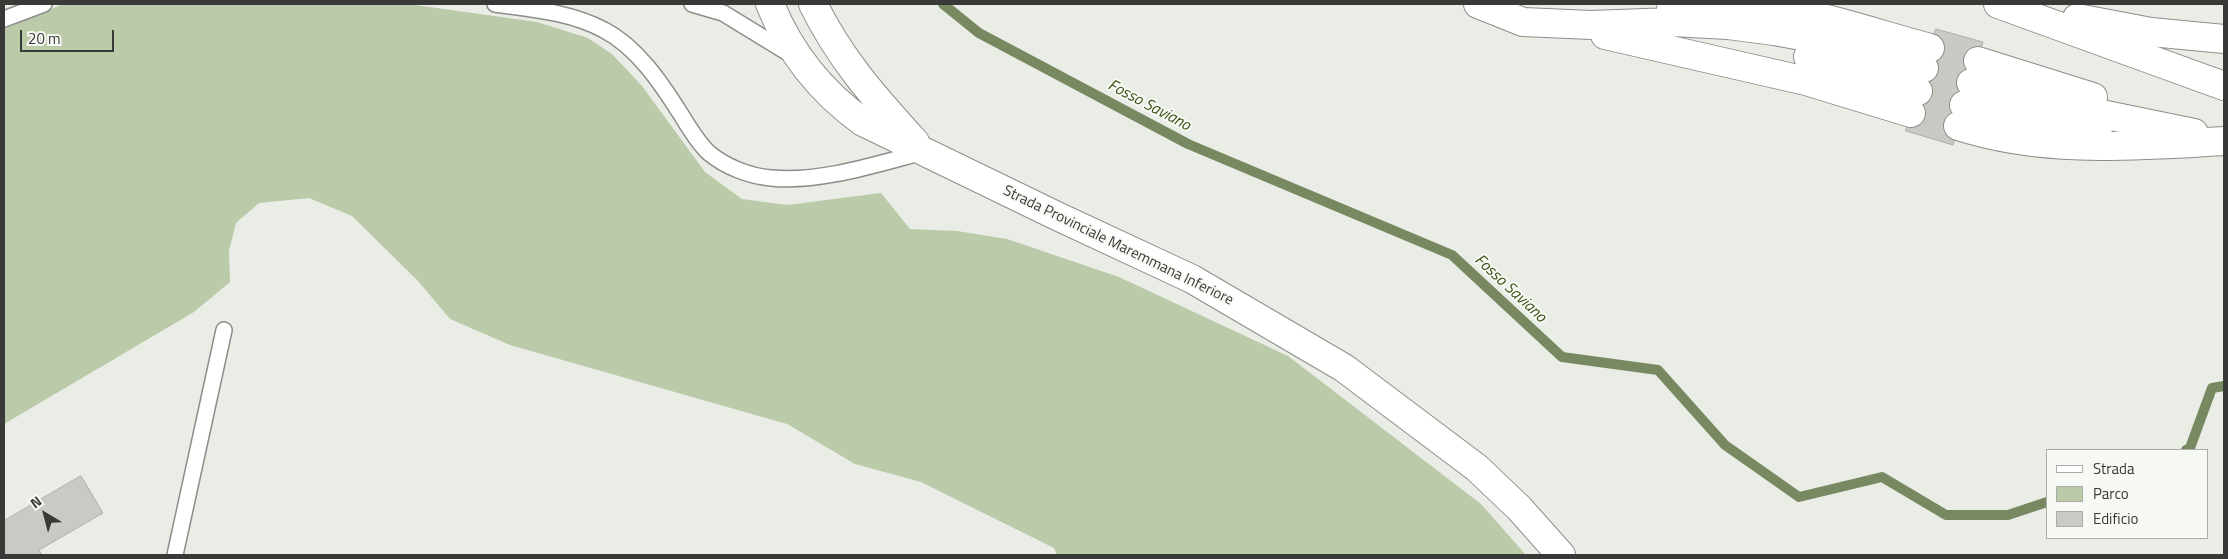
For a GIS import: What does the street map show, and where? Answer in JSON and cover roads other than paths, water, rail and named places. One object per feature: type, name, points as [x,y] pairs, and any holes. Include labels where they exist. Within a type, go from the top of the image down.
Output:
[{"type":"main road","name":"Strada Provinciale Maremmana Inferiore","points":[[770,4],[800,60],[818,82],[850,113],[877,130],[1192,279],[1344,368],[1477,468],[1519,508],[1561,555]]},
{"type":"main road","name":"Strada Provinciale Maremmana Inferiore","points":[[813,4],[829,36],[854,73],[925,152]]},
{"type":"main road","points":[[1478,4],[1524,22],[1591,25],[1728,41],[1770,48],[1833,64],[1921,80]]},
{"type":"main road","points":[[1591,25],[1660,11],[1728,4]]},
{"type":"main road","points":[[1735,4],[1772,7],[1797,12],[1921,80]]},
{"type":"main road","points":[[1998,4],[2224,86]]},
{"type":"main road","points":[[2014,4],[2151,32],[2224,39]]},
{"type":"main road","points":[[1555,24],[1806,81],[1921,80]]},
{"type":"main road","points":[[1968,94],[2087,95],[2224,131]]},
{"type":"main road","points":[[1968,94],[2028,99],[2194,133],[2224,136]]},
{"type":"main road","points":[[1968,94],[1998,137],[2073,146],[2224,141]]},
{"type":"lane","points":[[4,19],[44,4]]},
{"type":"lane","points":[[494,4],[574,18],[605,30],[629,49],[656,78],[699,143],[708,152],[732,167],[746,173],[772,178],[802,178],[853,169],[925,152]]},
{"type":"lane","points":[[692,4],[721,9],[800,60]]},
{"type":"lane","points":[[175,555],[224,330]]},
{"type":"waterway","name":"Fosso Saviano","points":[[943,4],[979,33],[1188,144],[1452,255],[1562,357],[1658,370],[1725,445],[1799,497],[1882,477],[1946,515],[2008,515],[2046,502]]},
{"type":"waterway","name":"Fosso Saviano","points":[[2188,449],[2212,388],[2224,386]]},
{"type":"tunnel","points":[[1930,48],[1978,61]]},
{"type":"tunnel","points":[[1924,68],[1971,83]]},
{"type":"tunnel","points":[[1918,91],[1964,105]]},
{"type":"tunnel","points":[[1911,113],[1958,126]]}]
